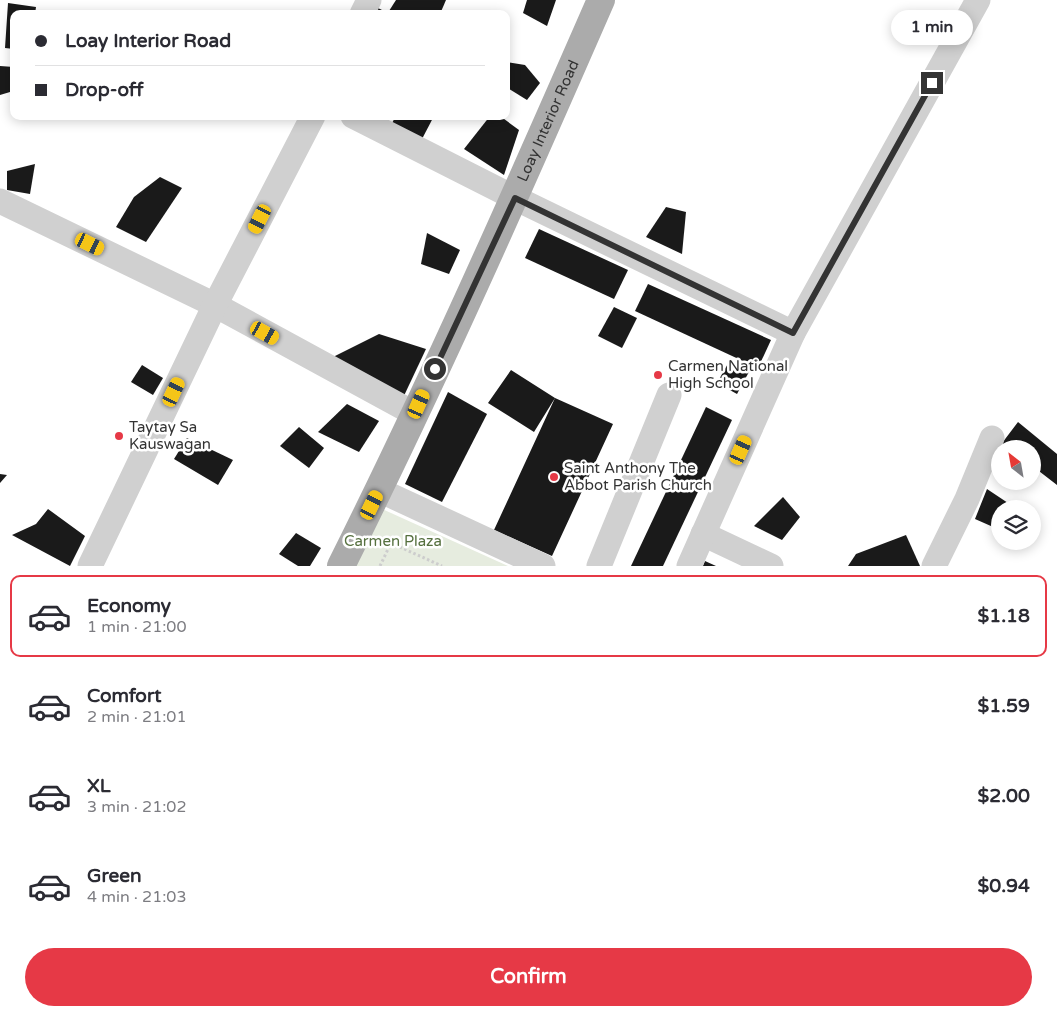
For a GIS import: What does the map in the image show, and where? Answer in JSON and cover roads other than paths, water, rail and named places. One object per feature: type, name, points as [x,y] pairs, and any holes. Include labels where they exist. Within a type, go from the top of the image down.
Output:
[{"type":"main road","name":"Loay Interior Road","points":[[341,566],[415,414],[515,198],[601,0]]},
{"type":"street","points":[[689,566],[793,333],[978,0]]},
{"type":"street","points":[[90,566],[215,305],[311,120]]},
{"type":"street","points":[[361,120],[515,198],[793,333]]},
{"type":"street","points":[[0,201],[215,305],[415,414]]},
{"type":"street","points":[[599,566],[669,395]]},
{"type":"street","points":[[934,566],[967,499],[992,438]]},
{"type":"street","points":[[379,490],[543,566]]},
{"type":"street","points":[[703,534],[771,566]]},
{"type":"place","name":"Carmen National High School","points":[[658,375]]},
{"type":"place","name":"Taytay Sa Kauswagan","points":[[119,436]]},
{"type":"place","name":"Saint Anthony The Abbot Parish Church","points":[[554,477]]},
{"type":"park label","name":"Carmen Plaza","points":[[393,541]]}]
